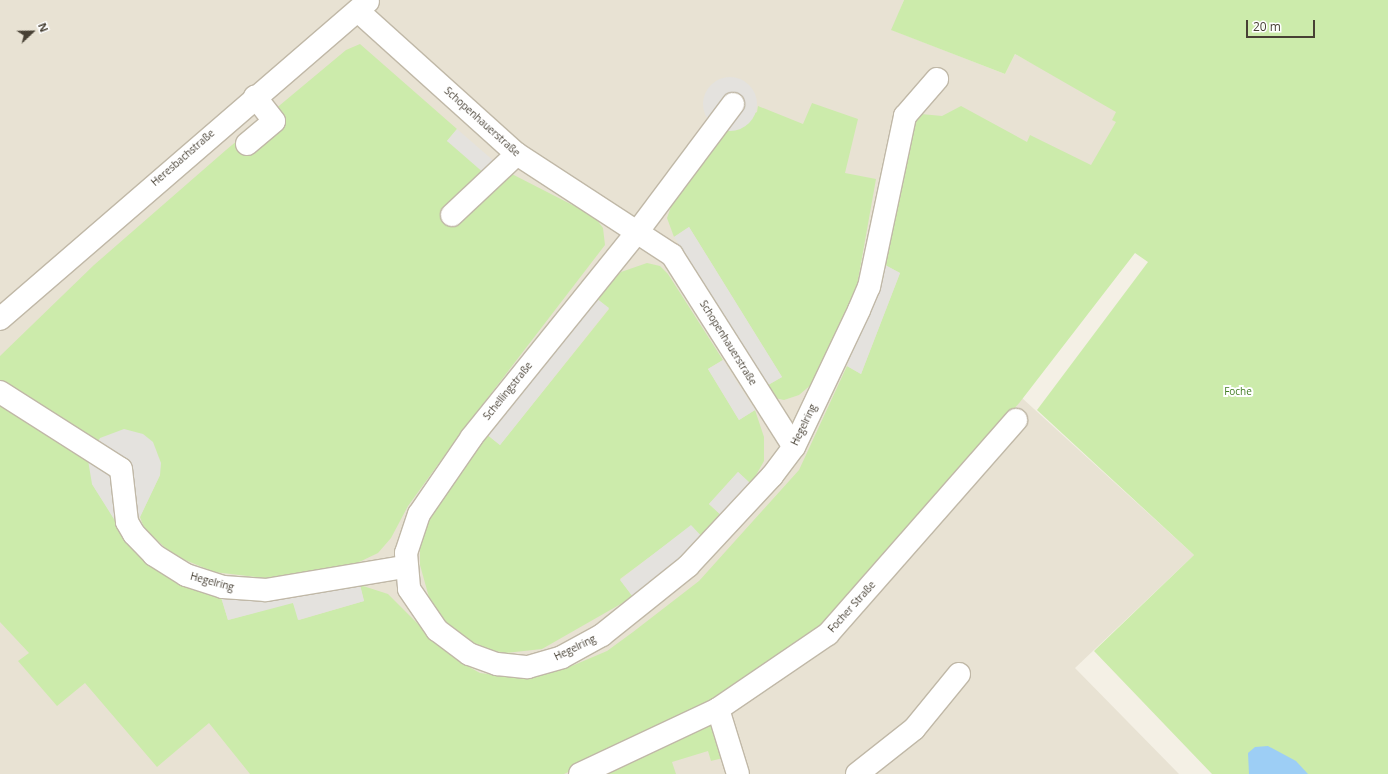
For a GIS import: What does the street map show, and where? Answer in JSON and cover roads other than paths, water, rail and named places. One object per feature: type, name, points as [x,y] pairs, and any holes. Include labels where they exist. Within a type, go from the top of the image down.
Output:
[{"type":"street","name":"Heresbachstraße","points":[[0,319],[363,5]]},
{"type":"street","name":"Schopenhauerstraße","points":[[363,5],[517,154],[638,231],[672,255],[794,446]]},
{"type":"street","name":"Hegelring","points":[[0,392],[121,469],[127,522],[134,534],[168,565],[203,581],[245,590],[266,590],[404,567],[409,589],[430,622],[469,654],[497,664],[528,667],[562,657],[602,635],[688,566],[772,476],[794,446],[869,287],[906,116],[937,79]]},
{"type":"street","points":[[247,144],[274,121],[255,97]]},
{"type":"street","points":[[638,231],[733,104]]},
{"type":"street","points":[[452,215],[517,154]]},
{"type":"street","name":"Schellingstraße","points":[[404,567],[419,514],[463,450],[638,231]]},
{"type":"street","name":"Focher Straße","points":[[580,774],[718,709],[828,634],[1016,420]]},
{"type":"street","points":[[857,774],[914,729],[959,674]]},
{"type":"street","points":[[718,709],[738,774]]},
{"type":"water","points":[[1268,746],[1296,761],[1308,774],[1249,774],[1248,753],[1255,747]]},
{"type":"park label","name":"Foche","points":[[1238,392]]}]
